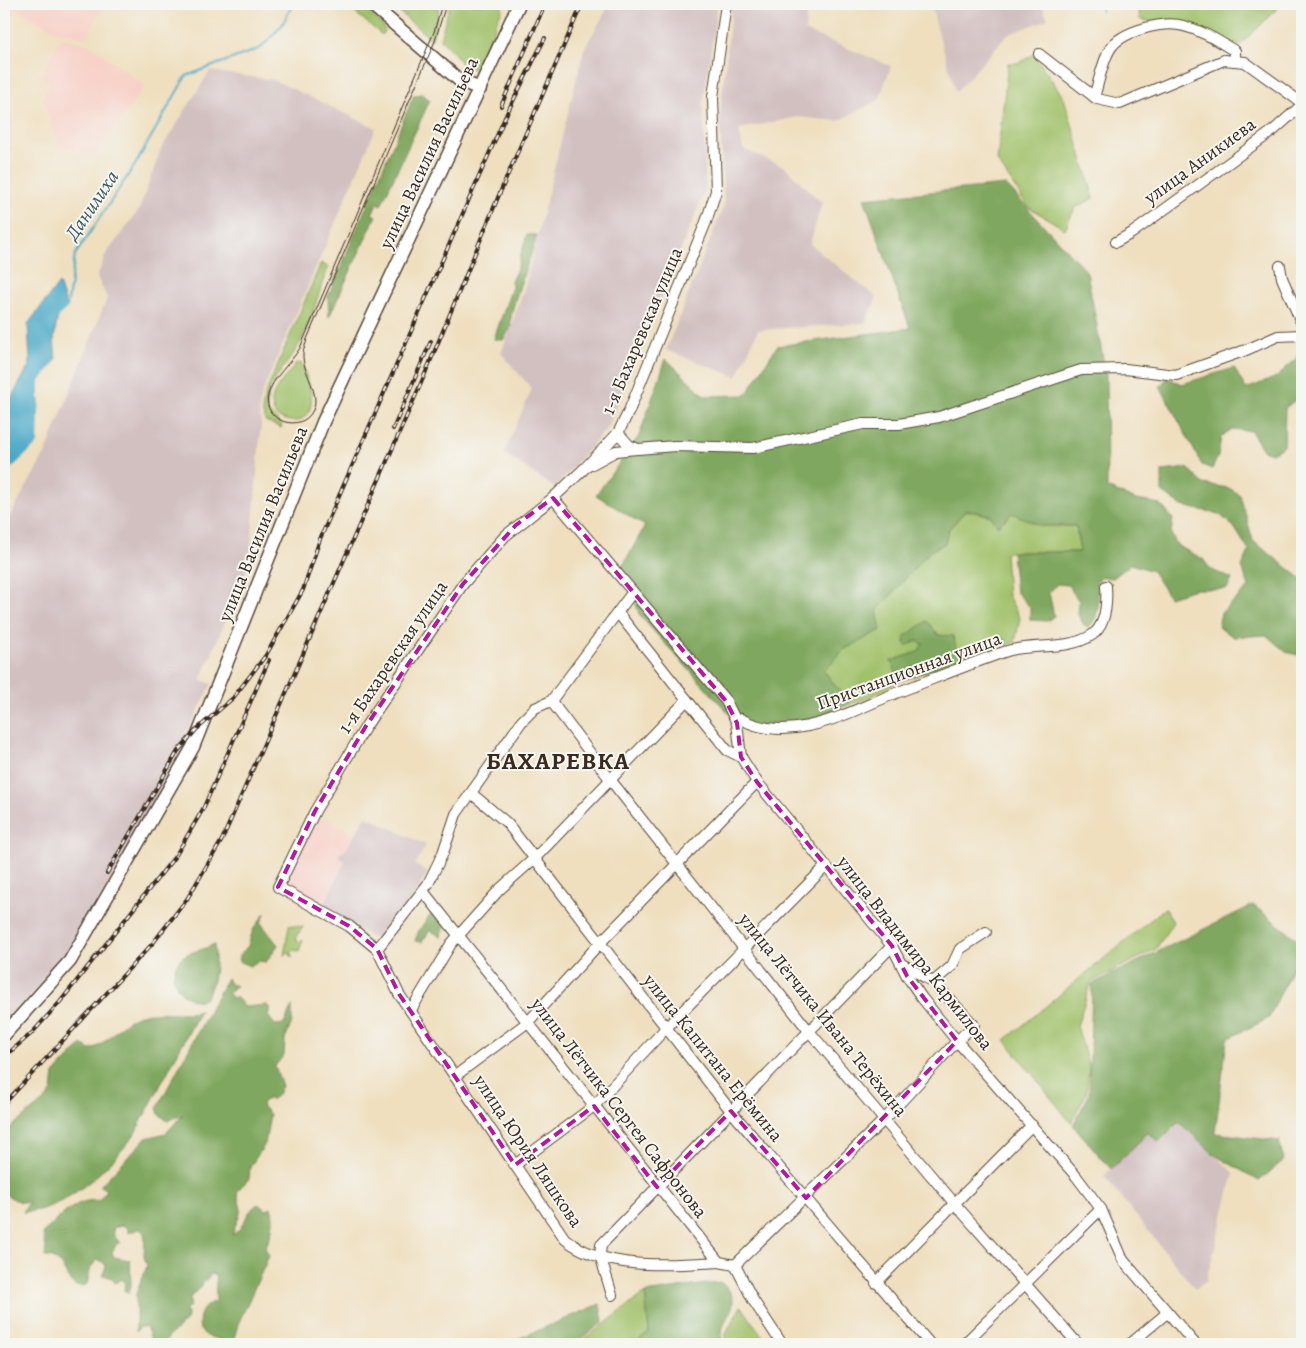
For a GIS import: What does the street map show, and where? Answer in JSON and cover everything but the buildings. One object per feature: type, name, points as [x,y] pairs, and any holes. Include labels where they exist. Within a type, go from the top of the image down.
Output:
[{"type":"main road","points":[[371,4],[459,80],[480,89]]},
{"type":"main road","name":"улица Василия Васильева","points":[[4,1035],[70,961],[193,746],[324,422],[519,4]]},
{"type":"street","name":"1-я Бахаревская улица","points":[[377,949],[344,923],[278,887],[315,811],[334,779],[366,726],[450,602],[505,536],[553,498],[585,468],[618,432],[629,410],[706,222],[716,191],[713,97],[726,4]]},
{"type":"street","points":[[1094,97],[1110,50],[1120,38],[1142,28],[1181,25],[1207,34],[1235,51],[1235,61]]},
{"type":"street","points":[[1039,54],[1094,97],[1120,104],[1224,60],[1245,62],[1302,101]]},
{"type":"street","name":"улица Аникиева","points":[[1116,242],[1274,130],[1302,101]]},
{"type":"street","points":[[1280,266],[1282,278],[1302,324]]},
{"type":"street","points":[[585,468],[616,451],[675,446],[754,448],[863,424],[898,424],[939,417],[1080,370],[1156,371],[1176,375],[1246,350],[1278,336],[1302,335]]},
{"type":"street","points":[[618,432],[629,445],[638,449]]},
{"type":"street","points":[[553,498],[726,701],[737,723],[741,757]]},
{"type":"street","name":"Пристанционная улица","points":[[737,723],[741,719],[756,727],[776,728],[832,721],[940,676],[1009,651],[1074,643],[1094,634],[1102,624],[1107,602],[1106,586]]},
{"type":"street","points":[[377,949],[424,891],[439,863],[453,820],[526,717],[540,704],[551,701],[632,593]]},
{"type":"street","name":"улица Владимира Кармилова","points":[[618,613],[727,750],[741,757],[757,782],[892,946],[907,976],[922,998],[957,1041],[1032,1125],[1101,1209],[1123,1260],[1194,1344]]},
{"type":"street","points":[[411,1010],[445,954],[459,935],[500,889],[536,857],[609,778],[687,700]]},
{"type":"street","name":"улица Лётчика Ивана Терёхина","points":[[551,701],[609,778],[809,1031],[955,1204],[1078,1344]]},
{"type":"street","points":[[455,1076],[528,1022],[599,944],[757,782]]},
{"type":"street","name":"улица Капитана Ерёмина","points":[[471,794],[501,816],[536,857],[599,944],[731,1111],[930,1344]]},
{"type":"street","points":[[515,1165],[594,1106],[666,1028],[826,866]]},
{"type":"street","name":"улица Лётчика Сергея Сафронова","points":[[424,891],[657,1187],[719,1262]]},
{"type":"street","points":[[933,982],[952,966],[960,949],[986,932]]},
{"type":"street","points":[[612,1295],[600,1255],[601,1245],[892,946]]},
{"type":"street","name":"улица Юрия Ляшкова","points":[[377,949],[392,982],[565,1239],[578,1248],[600,1255],[651,1266],[719,1262]]},
{"type":"street","points":[[735,1265],[806,1198],[885,1119],[957,1041],[974,1026],[933,982],[902,964]]},
{"type":"street","points":[[876,1283],[1032,1125]]},
{"type":"street","points":[[964,1344],[1101,1209]]},
{"type":"street","points":[[719,1262],[735,1265]]},
{"type":"street","points":[[735,1265],[753,1300],[782,1344]]},
{"type":"street","points":[[1130,1344],[1167,1313]]},
{"type":"highlighted area","points":[[553,498],[726,701],[737,723],[741,757],[757,782],[892,946],[907,976],[957,1041],[806,1198],[731,1111],[657,1187],[594,1106],[515,1165],[399,994],[377,949],[349,926],[278,887],[315,811],[366,726],[463,584],[516,525]]},
{"type":"shaded area","points":[[9,4],[104,4],[86,38],[56,31]]},
{"type":"shaded area","points":[[610,4],[718,4],[703,103],[706,188],[608,427],[555,488],[504,453],[532,389],[501,353],[523,293],[584,49]]},
{"type":"shaded area","points":[[732,4],[807,4],[805,31],[891,66],[879,100],[838,121],[797,117],[739,129],[743,149],[785,167],[822,203],[810,244],[877,298],[865,323],[758,330],[737,377],[666,350],[724,205],[720,116]]},
{"type":"shaded area","points":[[930,4],[1041,4],[1048,19],[1007,35],[956,92]]},
{"type":"shaded area","points":[[61,38],[89,44],[145,86],[95,154],[78,153],[59,144],[43,99],[50,83],[41,77]]},
{"type":"shaded area","points":[[210,71],[274,80],[376,128],[263,391],[259,409],[261,424],[250,561],[201,680],[212,684],[184,738],[188,743],[71,952],[4,1026],[4,527],[46,452],[107,298],[97,277],[106,254],[139,210],[161,149]]},
{"type":"shaded area","points":[[315,816],[329,819],[354,834],[346,851],[341,851],[338,857],[345,860],[324,905],[299,892],[299,889],[293,889],[287,881]]},
{"type":"shaded area","points":[[366,816],[426,845],[415,865],[428,873],[410,902],[380,939],[370,937],[324,905],[345,861],[338,857],[340,853],[346,850]]},
{"type":"shaded area","points":[[1180,1122],[1234,1173],[1206,1281],[1195,1289],[1104,1176],[1146,1133],[1160,1143]]},
{"type":"green space","points":[[345,4],[359,4],[382,24],[385,31],[382,35]]},
{"type":"green space","points":[[390,4],[440,4],[432,40]]},
{"type":"green space","points":[[450,4],[502,4],[502,10],[489,40],[483,63],[475,68],[465,69],[455,54],[440,39]]},
{"type":"green space","points":[[1138,4],[1282,4],[1239,46],[1140,19]]},
{"type":"green space","points":[[1034,54],[1064,98],[1094,198],[1075,208],[1065,229],[1028,207],[997,161],[1008,63],[1019,63]]},
{"type":"green space","points":[[422,94],[430,100],[381,205],[377,203],[372,214],[376,216],[329,317],[328,297],[414,95]]},
{"type":"green space","points":[[1006,185],[1087,272],[1106,375],[1107,488],[1136,500],[1160,504],[1173,519],[1171,534],[1178,546],[1203,559],[1210,569],[1232,579],[1227,589],[1195,589],[1169,597],[1152,571],[1131,564],[1113,578],[1102,577],[1096,583],[1097,612],[1089,627],[1084,625],[1078,615],[1079,601],[1068,585],[1057,584],[1049,593],[1054,616],[1047,621],[1030,620],[1030,607],[1016,592],[1012,552],[1080,552],[1076,526],[1041,526],[1012,513],[998,526],[990,515],[966,510],[949,529],[945,543],[929,552],[877,611],[881,630],[843,650],[824,671],[850,704],[811,722],[747,733],[640,616],[622,567],[645,526],[596,495],[639,436],[666,359],[705,396],[746,395],[777,346],[910,328],[864,198]]},
{"type":"green space","points":[[527,235],[537,235],[512,310],[511,327],[503,340],[494,339],[512,287],[511,280]]},
{"type":"green space","points":[[321,263],[328,267],[302,339],[274,382],[267,401],[267,411],[282,425],[281,428],[265,421],[262,410],[266,392]]},
{"type":"green space","points":[[1302,352],[1302,395],[1285,408],[1284,446],[1272,453],[1263,450],[1251,431],[1232,429],[1221,437],[1218,456],[1212,469],[1202,465],[1160,386],[1167,378],[1182,384],[1234,368],[1246,389],[1277,377]]},
{"type":"green space","points":[[296,363],[302,364],[311,393],[311,401],[307,414],[302,419],[292,421],[276,416],[272,400],[277,387]]},
{"type":"green space","points":[[1188,468],[1203,484],[1229,488],[1240,495],[1253,541],[1302,579],[1302,656],[1286,652],[1266,635],[1234,637],[1218,627],[1221,613],[1249,587],[1242,567],[1249,551],[1234,527],[1219,514],[1182,506],[1162,492],[1162,471]]},
{"type":"green space","points":[[966,510],[1006,520],[1012,513],[1041,526],[1076,526],[1080,552],[1005,552],[1008,596],[1020,618],[1015,642],[1005,645],[1004,639],[957,651],[935,631],[917,641],[923,644],[918,652],[891,661],[900,681],[866,699],[850,704],[824,671],[843,650],[880,630],[876,611],[929,552],[945,543],[949,529]]},
{"type":"green space","points":[[927,621],[938,635],[953,636],[957,651],[1005,639],[1005,645],[900,681],[891,661],[918,652],[923,644],[917,641],[906,646],[904,637]]},
{"type":"green space","points":[[1253,905],[1302,943],[1302,947],[1269,1018],[1227,1039],[1215,1133],[1279,1141],[1284,1160],[1259,1181],[1215,1155],[1179,1122],[1159,1142],[1148,1133],[1111,1169],[1073,1125],[1089,1095],[1092,984]]},
{"type":"green space","points":[[1165,908],[1173,922],[1156,949],[1091,982],[1077,1026],[1089,1067],[1086,1094],[1071,1123],[1005,1040]]},
{"type":"green space","points":[[265,913],[261,923],[278,945],[266,962],[258,961],[250,966],[240,962],[239,956],[248,946],[253,930]]},
{"type":"green space","points":[[431,914],[445,926],[441,937],[430,930],[422,942],[415,941],[419,930]]},
{"type":"green space","points":[[289,925],[303,927],[295,938],[299,943],[303,940],[299,951],[292,950],[292,957],[288,952],[284,956]]},
{"type":"green space","points":[[214,944],[214,972],[209,992],[205,999],[199,1000],[185,996],[173,977],[175,968],[183,957]]},
{"type":"green space","points":[[227,978],[230,984],[236,986],[229,993],[231,997],[237,998],[245,1007],[267,1005],[270,1008],[268,1016],[275,1025],[284,1024],[292,1006],[292,1022],[285,1039],[284,1055],[275,1066],[282,1086],[279,1093],[272,1099],[267,1099],[263,1102],[262,1106],[270,1114],[265,1144],[250,1167],[249,1179],[237,1191],[241,1210],[232,1235],[240,1229],[250,1211],[258,1204],[266,1210],[271,1207],[272,1229],[265,1248],[269,1256],[238,1324],[234,1339],[237,1344],[207,1336],[200,1330],[199,1320],[204,1308],[216,1301],[216,1278],[215,1275],[211,1274],[190,1298],[190,1306],[186,1310],[188,1319],[169,1336],[165,1344],[153,1344],[146,1327],[140,1327],[136,1331],[136,1294],[147,1266],[144,1256],[145,1237],[143,1231],[139,1229],[128,1233],[128,1228],[122,1225],[113,1228],[114,1236],[121,1243],[117,1243],[112,1252],[114,1257],[130,1260],[131,1286],[128,1294],[124,1290],[125,1282],[121,1279],[115,1283],[112,1278],[103,1275],[106,1266],[102,1261],[97,1260],[91,1267],[87,1284],[75,1285],[58,1262],[53,1258],[45,1257],[46,1247],[43,1235],[55,1221],[73,1207],[85,1201],[99,1200],[106,1191],[100,1186],[146,1138],[166,1133],[183,1115],[167,1121],[159,1114],[157,1108]]},
{"type":"green space","points":[[200,1011],[134,1135],[112,1161],[85,1186],[70,1196],[39,1210],[23,1212],[28,1202],[20,1202],[4,1194],[4,1133],[46,1099],[52,1091],[54,1074],[82,1044],[90,1050],[102,1043],[131,1019],[144,1014]]},
{"type":"green space","points":[[720,1282],[729,1290],[733,1298],[733,1305],[723,1326],[723,1344],[635,1344],[649,1332],[645,1293]]},
{"type":"green space","points":[[645,1293],[649,1332],[635,1344],[578,1344]]},
{"type":"green space","points":[[600,1304],[603,1322],[575,1344],[506,1344]]},
{"type":"green space","points":[[741,1306],[768,1344],[725,1344],[726,1333]]},
{"type":"water","points":[[59,283],[67,307],[58,315],[54,339],[56,360],[39,381],[37,443],[4,474],[4,411],[30,364],[28,324]]},
{"type":"waterway","name":"Данилиха","points":[[57,320],[58,315],[67,307],[75,255],[135,165],[186,76],[261,48],[282,25],[293,4]]},
{"type":"waterway","points":[[1101,11],[1102,4]]},
{"type":"waterway","name":"Данилиха","points":[[39,394],[39,381],[50,367]]},
{"type":"waterway","name":"Данилиха","points":[[38,414],[39,399]]},
{"type":"waterway","name":"Данилиха","points":[[4,474],[37,443],[38,421]]},
{"type":"tram line","points":[[442,4],[434,32],[300,348],[270,389],[268,404],[271,412],[284,422],[300,422],[308,417],[313,410],[315,397],[303,361],[303,352],[307,339],[435,41],[446,4]]},
{"type":"railway","points":[[501,106],[545,4]]},
{"type":"railway","points":[[4,1104],[153,943],[187,899],[222,840],[428,367],[499,195],[582,4]]},
{"type":"railway","points":[[107,873],[178,751],[197,729],[233,698],[266,655],[303,590],[320,539],[506,115],[545,38]]},
{"type":"railway","points":[[393,429],[431,341]]},
{"type":"railway","points":[[4,1057],[32,1033],[60,1002],[176,855],[203,809],[269,660]]},
{"type":"district","name":"БАХАРЕВКА","points":[[558,761]]}]
